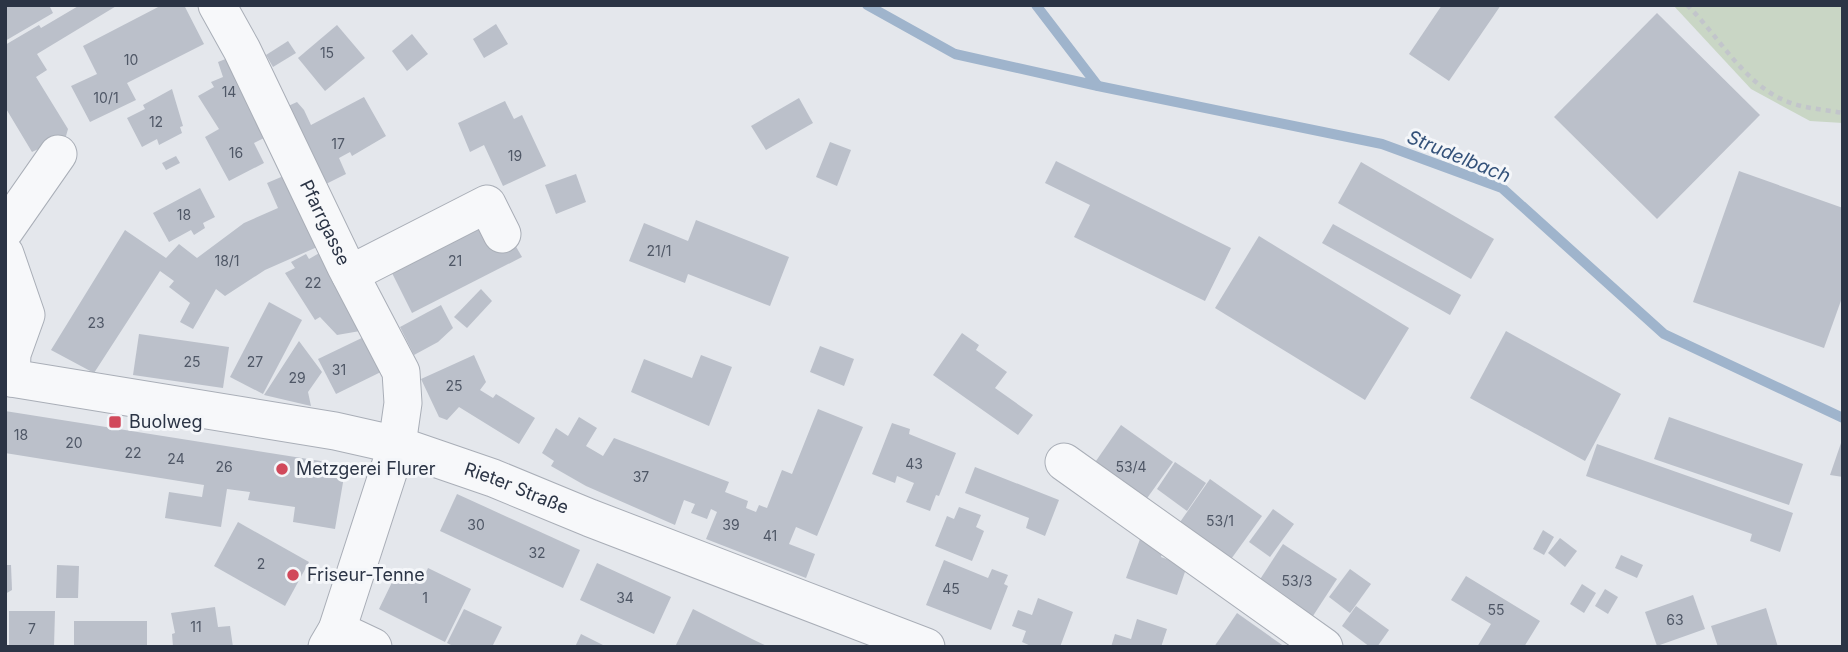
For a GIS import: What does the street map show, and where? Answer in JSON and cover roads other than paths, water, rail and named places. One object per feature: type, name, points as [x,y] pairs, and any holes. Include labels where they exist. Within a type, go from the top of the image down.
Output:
[{"type":"street","name":"Pfarrgasse","points":[[217,5],[242,50],[350,274],[401,372],[403,403],[397,445],[332,638]]},
{"type":"street","points":[[5,230],[58,153]]},
{"type":"street","points":[[350,274],[487,204],[502,233]]},
{"type":"street","points":[[5,254],[26,316],[12,354],[8,378]]},
{"type":"street","name":"Rieter Straße","points":[[8,378],[335,431],[397,445],[494,478],[590,518],[926,647]]},
{"type":"street","points":[[1064,462],[1324,647]]},
{"type":"street","points":[[332,638],[373,647]]},
{"type":"waterway","name":"Strudelbach","points":[[867,5],[955,54],[1382,144],[1502,188],[1664,334],[1843,418]]},
{"type":"waterway","name":"Strudelbach","points":[[1036,5],[1098,86]]},
{"type":"place","name":"Buolweg","points":[[115,422]]},
{"type":"place","name":"Metzgerei Flurer","points":[[282,469]]},
{"type":"place","name":"Friseur-Tenne","points":[[293,575]]}]
